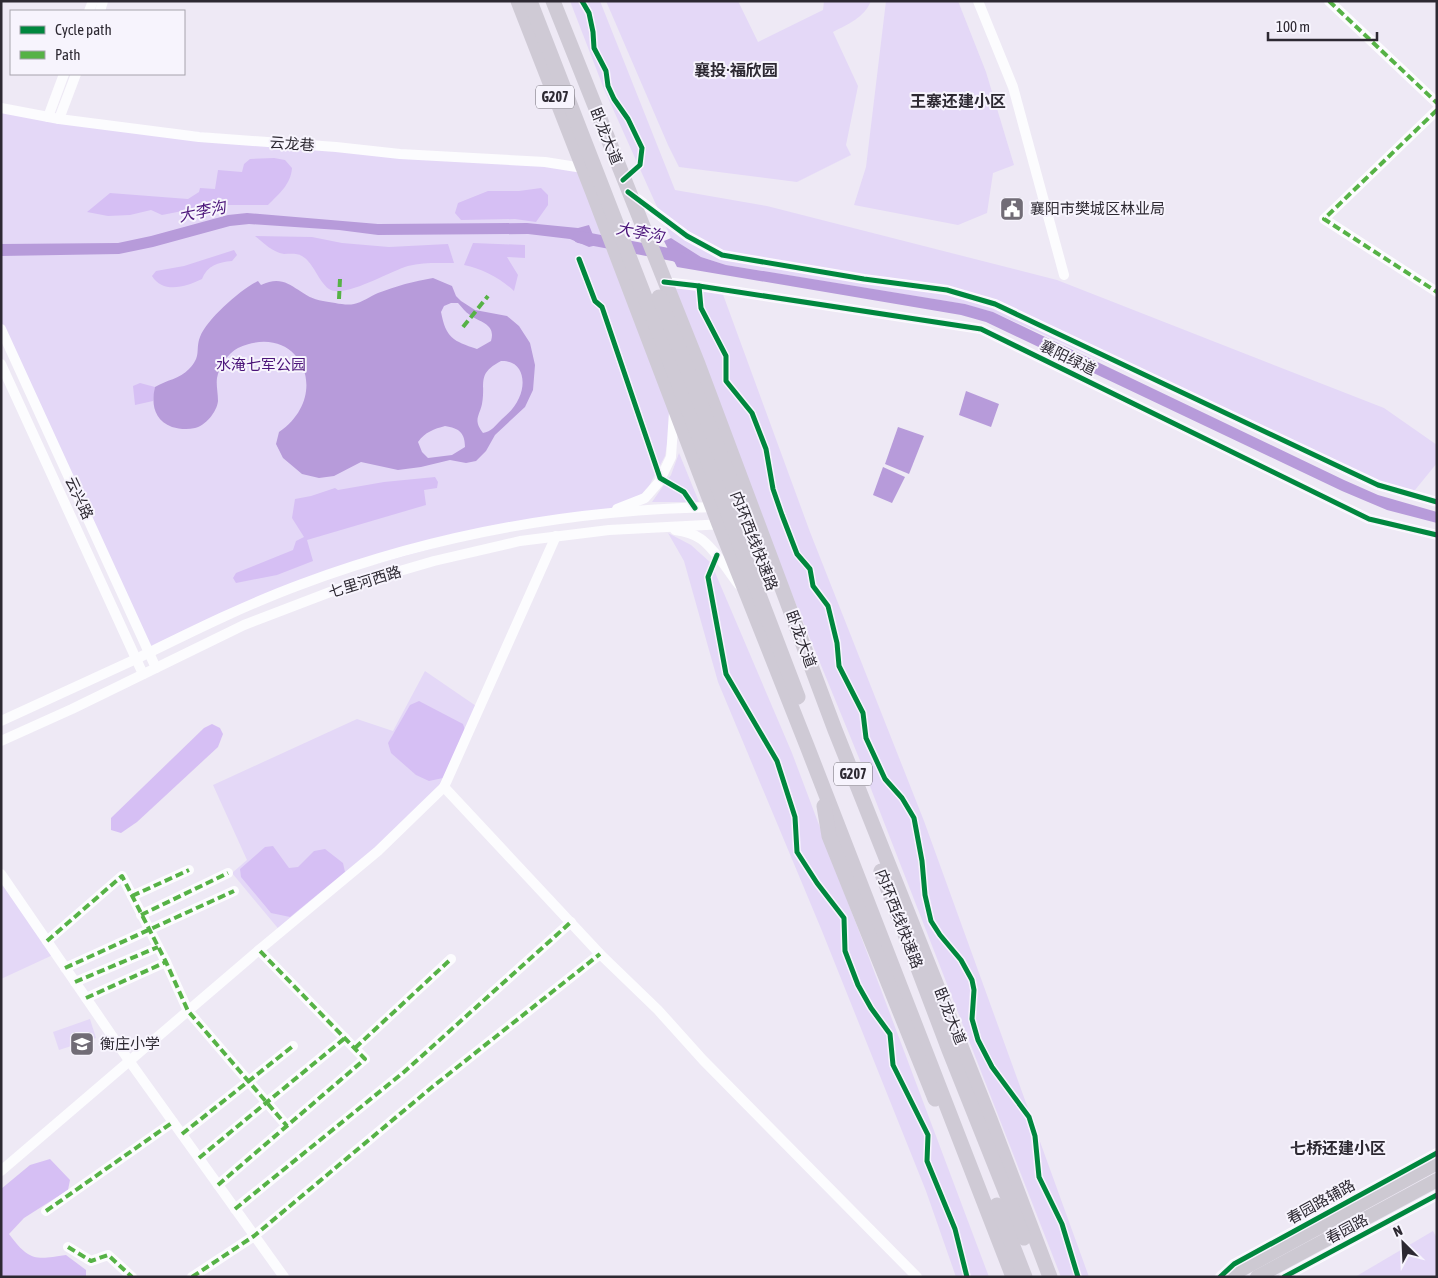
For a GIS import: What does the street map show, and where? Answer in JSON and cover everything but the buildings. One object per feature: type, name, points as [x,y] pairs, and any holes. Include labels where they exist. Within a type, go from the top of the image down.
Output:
[{"type":"highway","points":[[520,1],[535,36],[572,92]]},
{"type":"highway","name":"G207","points":[[520,1],[718,524],[970,1162],[1013,1277]]},
{"type":"highway","name":"内环西线快速路","points":[[530,1],[572,92],[806,675],[949,1050],[1040,1277]]},
{"type":"highway","name":"内环西线快速路","points":[[544,1],[572,92],[812,733],[1025,1277]]},
{"type":"highway","name":"卧龙大道","points":[[553,1],[752,507],[835,730],[990,1119],[1050,1277]]},
{"type":"highway","points":[[557,1],[564,26],[572,92]]},
{"type":"highway","points":[[806,675],[874,804],[960,1018],[990,1119]]},
{"type":"highway","points":[[812,733],[828,836],[931,1092],[970,1162]]},
{"type":"main road","name":"春园路","points":[[1228,1277],[1316,1224],[1407,1174],[1437,1163]]},
{"type":"main road","name":"春园路","points":[[1257,1277],[1416,1198],[1437,1180]]},
{"type":"street","points":[[978,1],[1013,86],[1064,275]]},
{"type":"street","points":[[1329,1],[1437,103]]},
{"type":"street","points":[[48,117],[64,75]]},
{"type":"street","points":[[59,119],[76,75]]},
{"type":"street","name":"云龙巷","points":[[1,108],[59,119],[200,137],[336,147],[400,154],[545,162],[583,168]]},
{"type":"street","points":[[1437,110],[1324,219],[1437,292]]},
{"type":"street","points":[[628,192],[687,236],[722,255],[864,279],[947,290],[995,304],[1378,485],[1437,502]]},
{"type":"street","name":"襄阳绿道","points":[[662,277],[699,286],[981,329],[1369,519],[1437,535]]},
{"type":"street","name":"云兴路","points":[[1,329],[156,668]]},
{"type":"street","name":"云兴路","points":[[1,364],[143,674]]},
{"type":"street","points":[[609,513],[644,498],[659,482],[670,457],[674,406]]},
{"type":"street","name":"七里河西路","points":[[1,721],[227,614],[303,584],[393,554],[522,524],[609,513],[712,507],[752,507]]},
{"type":"street","name":"七里河西路","points":[[1,741],[244,625],[338,589],[434,561],[520,541],[556,536],[639,528],[757,522]]},
{"type":"street","points":[[639,528],[682,531],[701,538],[717,555],[748,597]]},
{"type":"street","points":[[1,1171],[259,950],[378,851],[444,787],[556,536]]},
{"type":"street","points":[[444,787],[600,954],[658,1010],[703,1060],[917,1277]]},
{"type":"street","points":[[132,896],[189,870]]},
{"type":"street","points":[[141,914],[228,873]]},
{"type":"street","points":[[1,874],[130,1062],[284,1277]]},
{"type":"street","points":[[47,941],[122,876],[166,962],[188,1011],[288,1126]]},
{"type":"street","points":[[65,968],[234,891]]},
{"type":"street","points":[[235,1209],[404,1072],[571,922]]},
{"type":"street","points":[[75,982],[158,947]]},
{"type":"street","points":[[218,1185],[365,1059],[259,950]]},
{"type":"street","points":[[192,1277],[254,1236],[431,1088],[600,954]]},
{"type":"street","points":[[355,1048],[451,959]]},
{"type":"street","points":[[86,998],[166,962]]},
{"type":"street","points":[[199,1158],[345,1038]]},
{"type":"street","points":[[182,1134],[293,1046]]},
{"type":"street","points":[[46,1211],[173,1122]]},
{"type":"street","points":[[1407,1174],[1437,1153]]},
{"type":"street","points":[[1284,1277],[1416,1198],[1437,1195]]},
{"type":"street","name":"春园路辅路","points":[[1220,1277],[1234,1264],[1316,1224]]},
{"type":"street","points":[[68,1247],[90,1262],[108,1255],[132,1277]]},
{"type":"green space","points":[[570,1],[600,1],[675,190],[767,206],[1057,280],[1384,408],[1437,445],[1437,463],[1411,495],[1378,485],[993,312],[964,304],[726,265],[701,257],[671,238],[604,89]]},
{"type":"green space","points":[[606,1],[738,1],[758,42],[823,10],[824,1],[871,1],[860,16],[833,32],[858,86],[846,145],[851,155],[797,182],[679,167]]},
{"type":"green space","points":[[886,1],[958,1],[986,72],[1014,165],[993,173],[987,213],[958,225],[854,205],[866,167]]},
{"type":"green space","name":"水淹七军公园","points":[[1,108],[59,119],[583,168],[674,406],[665,456],[649,486],[637,499],[609,513],[522,524],[303,584],[149,652],[1,329]]},
{"type":"green space","points":[[664,282],[721,289],[810,532],[924,821],[1089,1277],[1061,1277],[859,758]]},
{"type":"green space","points":[[679,453],[699,502],[652,502],[671,475]]},
{"type":"green space","points":[[668,533],[691,545],[711,563],[792,753],[989,1277],[956,1277],[926,1191],[822,931],[718,682],[684,561]]},
{"type":"green space","points":[[425,671],[479,708],[444,787],[281,932],[232,873],[247,860],[213,785],[357,719],[393,731]]},
{"type":"green space","points":[[8,884],[55,954],[1,979],[1,887]]},
{"type":"green space","points":[[90,1019],[96,1038],[59,1050],[53,1032]]},
{"type":"green space","points":[[1433,1231],[1437,1238],[1437,1277],[1355,1277]]},
{"type":"shaded area","points":[[274,158],[285,160],[292,168],[287,184],[268,205],[228,205],[223,203],[162,215],[151,210],[130,215],[108,216],[87,212],[110,193],[188,199],[199,192],[200,188],[215,189],[218,170],[242,172],[244,164],[250,159]]},
{"type":"shaded area","points":[[541,188],[548,195],[548,205],[536,222],[515,219],[461,220],[455,213],[458,203],[488,191],[519,191]]},
{"type":"shaded area","points":[[247,213],[378,224],[527,223],[578,228],[589,225],[597,245],[589,247],[570,239],[528,234],[378,235],[339,230],[249,224],[230,226],[153,247],[119,254],[1,256],[1,244],[118,243],[228,215]]},
{"type":"shaded area","points":[[255,236],[312,237],[342,243],[389,247],[448,244],[454,263],[425,263],[408,266],[356,287],[336,291],[325,286],[310,263],[302,256],[276,251]]},
{"type":"shaded area","points":[[671,238],[701,257],[726,265],[965,304],[993,312],[1344,480],[1378,495],[1437,512],[1437,523],[1387,510],[1342,491],[986,322],[961,315],[677,267],[664,241]]},
{"type":"shaded area","points":[[473,243],[525,245],[525,258],[507,257],[518,275],[514,291],[491,275],[464,265]]},
{"type":"shaded area","points":[[234,250],[237,255],[232,261],[222,262],[210,268],[202,279],[189,284],[168,287],[157,282],[152,276],[156,271],[184,266]]},
{"type":"shaded area","points":[[433,278],[452,286],[456,296],[475,310],[507,316],[519,326],[530,343],[535,365],[533,390],[525,407],[495,435],[486,451],[476,461],[466,463],[450,460],[398,470],[361,462],[334,476],[319,478],[302,474],[283,458],[276,444],[279,432],[296,416],[304,399],[306,381],[302,365],[292,352],[278,344],[260,342],[238,348],[231,353],[224,361],[218,374],[217,405],[213,414],[199,427],[186,429],[172,427],[161,420],[155,411],[153,399],[155,387],[181,375],[189,369],[197,357],[200,337],[209,322],[234,298],[258,281],[261,285],[279,281],[293,286],[314,299],[338,304],[350,304],[360,302],[392,288]],"holes":[[[458,303],[468,314],[487,325],[491,331],[491,341],[477,349],[456,341],[445,328],[441,312],[444,306]],[[501,361],[514,364],[521,373],[523,385],[519,398],[512,410],[493,428],[483,433],[477,422],[482,404],[485,375],[493,366]],[[445,426],[457,430],[464,438],[465,447],[452,455],[428,458],[422,452],[418,442],[433,430]]]},
{"type":"shaded area","points":[[140,383],[155,387],[153,401],[135,405],[133,386]]},
{"type":"shaded area","points":[[966,391],[999,404],[991,427],[959,415]]},
{"type":"shaded area","points":[[898,427],[924,436],[909,474],[885,464]]},
{"type":"shaded area","points":[[883,467],[905,477],[892,503],[873,495]]},
{"type":"shaded area","points":[[435,477],[438,482],[437,488],[424,490],[426,505],[307,540],[313,561],[277,575],[236,583],[233,578],[236,573],[293,550],[296,541],[304,537],[292,518],[295,499],[335,488],[338,490],[384,482]]},
{"type":"shaded area","points":[[419,701],[463,724],[465,730],[443,778],[429,781],[416,775],[391,753],[388,743],[410,705]]},
{"type":"shaded area","points":[[212,724],[220,728],[223,734],[218,747],[137,822],[121,833],[111,830],[111,818],[204,728]]},
{"type":"shaded area","points":[[273,846],[289,868],[298,867],[314,851],[325,849],[343,863],[345,872],[290,917],[271,913],[241,877],[240,869],[265,847]]},
{"type":"shaded area","points":[[50,1159],[70,1180],[68,1190],[24,1218],[9,1234],[22,1249],[33,1256],[47,1258],[66,1255],[86,1270],[86,1277],[1,1277],[1,1189],[30,1165]]},
{"type":"waterway","name":"大李沟","points":[[579,237],[673,255],[686,260]]},
{"type":"marked path","points":[[1329,1],[1437,103]]},
{"type":"marked path","points":[[1437,110],[1324,219],[1437,292]]},
{"type":"marked path","points":[[339,299],[340,279]]},
{"type":"marked path","points":[[463,327],[488,296]]},
{"type":"marked path","points":[[132,896],[189,870]]},
{"type":"marked path","points":[[141,915],[228,873]]},
{"type":"marked path","points":[[47,941],[122,876],[166,962],[188,1011],[287,1126]]},
{"type":"marked path","points":[[65,968],[234,891]]},
{"type":"marked path","points":[[235,1209],[404,1072],[571,922]]},
{"type":"marked path","points":[[75,982],[158,947]]},
{"type":"marked path","points":[[218,1185],[365,1059],[259,950]]},
{"type":"marked path","points":[[192,1277],[254,1236],[431,1088],[600,954]]},
{"type":"marked path","points":[[355,1048],[451,959]]},
{"type":"marked path","points":[[86,998],[166,962]]},
{"type":"marked path","points":[[199,1158],[345,1038]]},
{"type":"marked path","points":[[182,1134],[293,1046]]},
{"type":"marked path","points":[[46,1211],[173,1122]]},
{"type":"marked path","points":[[68,1247],[91,1261],[108,1255],[132,1277]]},
{"type":"cycle path","points":[[582,1],[589,13],[594,48],[606,71],[608,86],[614,99],[628,119],[642,148],[640,165],[623,180]]},
{"type":"cycle path","points":[[628,192],[687,236],[722,255],[864,279],[947,290],[995,304],[1378,485],[1437,502]]},
{"type":"cycle path","points":[[579,259],[595,301],[602,307],[660,478],[684,492],[695,508]]},
{"type":"cycle path","points":[[664,282],[981,329],[1369,519],[1437,535]]},
{"type":"cycle path","points":[[699,286],[701,308],[726,356],[726,381],[752,413],[766,449],[773,489],[797,554],[810,569],[813,586],[828,606],[837,643],[839,666],[863,713],[866,738],[885,779],[902,798],[914,818],[922,861],[925,895],[931,921],[961,960],[972,980],[974,990],[972,1019],[978,1040],[992,1067],[1029,1117],[1035,1136],[1039,1177],[1062,1224],[1078,1277]]},
{"type":"cycle path","points":[[717,555],[708,577],[726,674],[777,761],[795,817],[797,852],[817,883],[844,918],[845,951],[858,985],[871,1008],[890,1034],[893,1065],[928,1135],[927,1161],[955,1229],[967,1277]]},
{"type":"cycle path","points":[[1220,1277],[1234,1264],[1437,1153]]},
{"type":"cycle path","points":[[1284,1277],[1437,1195]]},
{"type":"place","name":"襄阳市樊城区林业局","points":[[1012,209]]},
{"type":"place","name":"衡庄小学","points":[[82,1044]]},
{"type":"district","name":"襄投·福欣园","points":[[736,70]]},
{"type":"district","name":"王寨还建小区","points":[[958,101]]},
{"type":"district","name":"七桥还建小区","points":[[1338,1148]]}]
